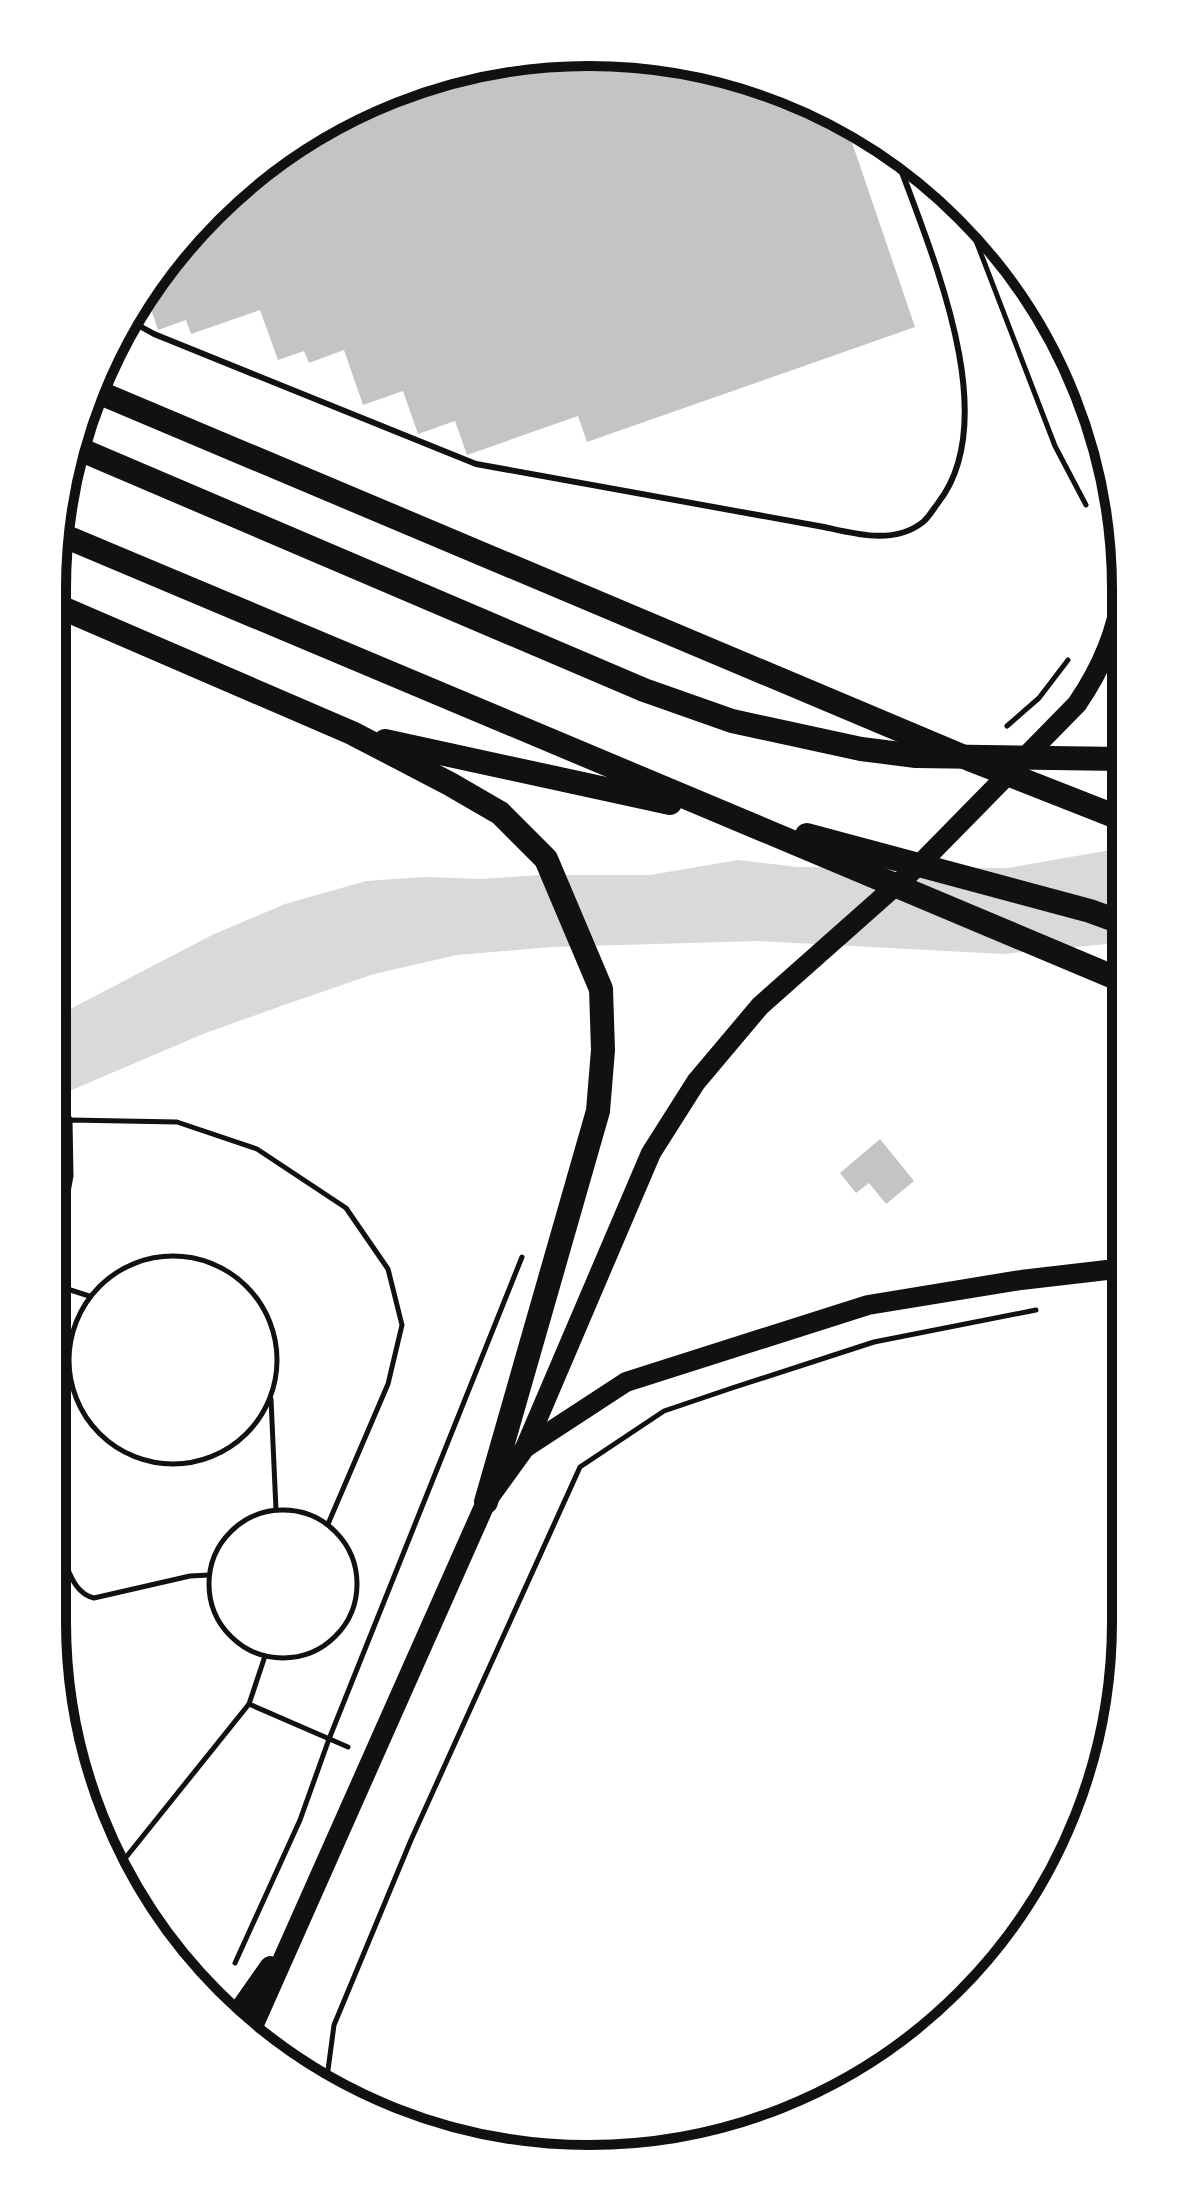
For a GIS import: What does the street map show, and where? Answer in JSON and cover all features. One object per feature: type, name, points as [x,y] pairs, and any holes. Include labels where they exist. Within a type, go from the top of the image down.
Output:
[{"type":"highway","points":[[104,395],[969,759],[1112,816]]},
{"type":"highway","points":[[85,451],[644,690],[732,721],[861,749],[916,756],[1112,759]]},
{"type":"highway","points":[[69,538],[1112,976]]},
{"type":"highway","points":[[66,610],[352,733],[500,813],[546,859],[601,989],[603,1050],[598,1111],[486,1502]]},
{"type":"highway","points":[[352,733],[781,828],[1112,919]]},
{"type":"main road","points":[[254,2023],[486,1502],[525,1448],[651,1153],[696,1082],[760,1006],[919,865],[1077,704],[1092,682],[1112,637]]},
{"type":"main road","points":[[525,1448],[626,1382],[868,1305],[1021,1280],[1112,1269]]},
{"type":"main road","points":[[239,2010],[293,1934]]},
{"type":"lane","points":[[137,325],[476,464],[862,536],[898,535],[924,521],[945,494],[961,459],[965,410],[954,323],[901,169]]},
{"type":"path","points":[[974,235],[1055,446],[1091,515]]},
{"type":"path","points":[[969,759],[1039,698],[1074,652]]},
{"type":"path","points":[[66,1110],[70,1120],[71,1176],[66,1203]]},
{"type":"path","points":[[70,1120],[177,1122],[257,1149],[346,1208],[388,1269],[402,1325],[388,1384],[328,1524]]},
{"type":"path","points":[[231,1971],[300,1820],[329,1739],[527,1244]]},
{"type":"path","points":[[271,1399],[252,1428],[225,1451],[193,1463],[159,1464],[126,1454],[98,1433],[79,1405],[69,1372],[71,1337],[89,1296],[106,1279],[136,1262],[169,1255],[204,1259],[235,1274],[260,1299],[275,1330],[278,1365],[271,1399],[276,1510]]},
{"type":"path","points":[[66,1289],[89,1296]]},
{"type":"path","points":[[327,2075],[334,2025],[411,1840],[580,1467],[664,1411],[718,1392],[874,1342],[1040,1309]]},
{"type":"path","points":[[276,1510],[303,1513],[328,1524],[342,1538],[352,1556],[357,1576],[356,1596],[350,1616],[339,1633],[305,1655],[285,1658],[265,1656],[245,1648],[229,1635],[216,1617],[210,1597],[209,1575],[215,1555],[225,1538],[239,1524],[256,1514],[276,1510]]},
{"type":"path","points":[[66,1562],[77,1589],[85,1596],[94,1598],[190,1576],[209,1575]]},
{"type":"path","points":[[124,1860],[249,1704],[265,1656]]},
{"type":"path","points":[[249,1704],[371,1757]]},
{"type":"shaded area","points":[[1112,850],[1112,943],[1003,954],[758,941],[551,947],[457,955],[374,974],[284,1005],[203,1034],[66,1092],[66,1011],[212,935],[285,904],[366,881],[424,877],[482,879],[540,875],[650,875],[738,860],[797,867],[1008,868]]},
{"type":"building","points":[[589,66],[657,70],[724,84],[789,106],[850,136],[915,327],[587,442],[578,416],[467,455],[455,421],[418,434],[403,391],[363,405],[344,350],[309,363],[304,351],[278,360],[260,310],[191,334],[186,320],[158,330],[150,305],[174,271],[219,219],[298,154],[389,106],[454,84],[521,70]]},
{"type":"building","points":[[880,1139],[914,1181],[886,1204],[869,1183],[856,1193],[840,1173]]}]
